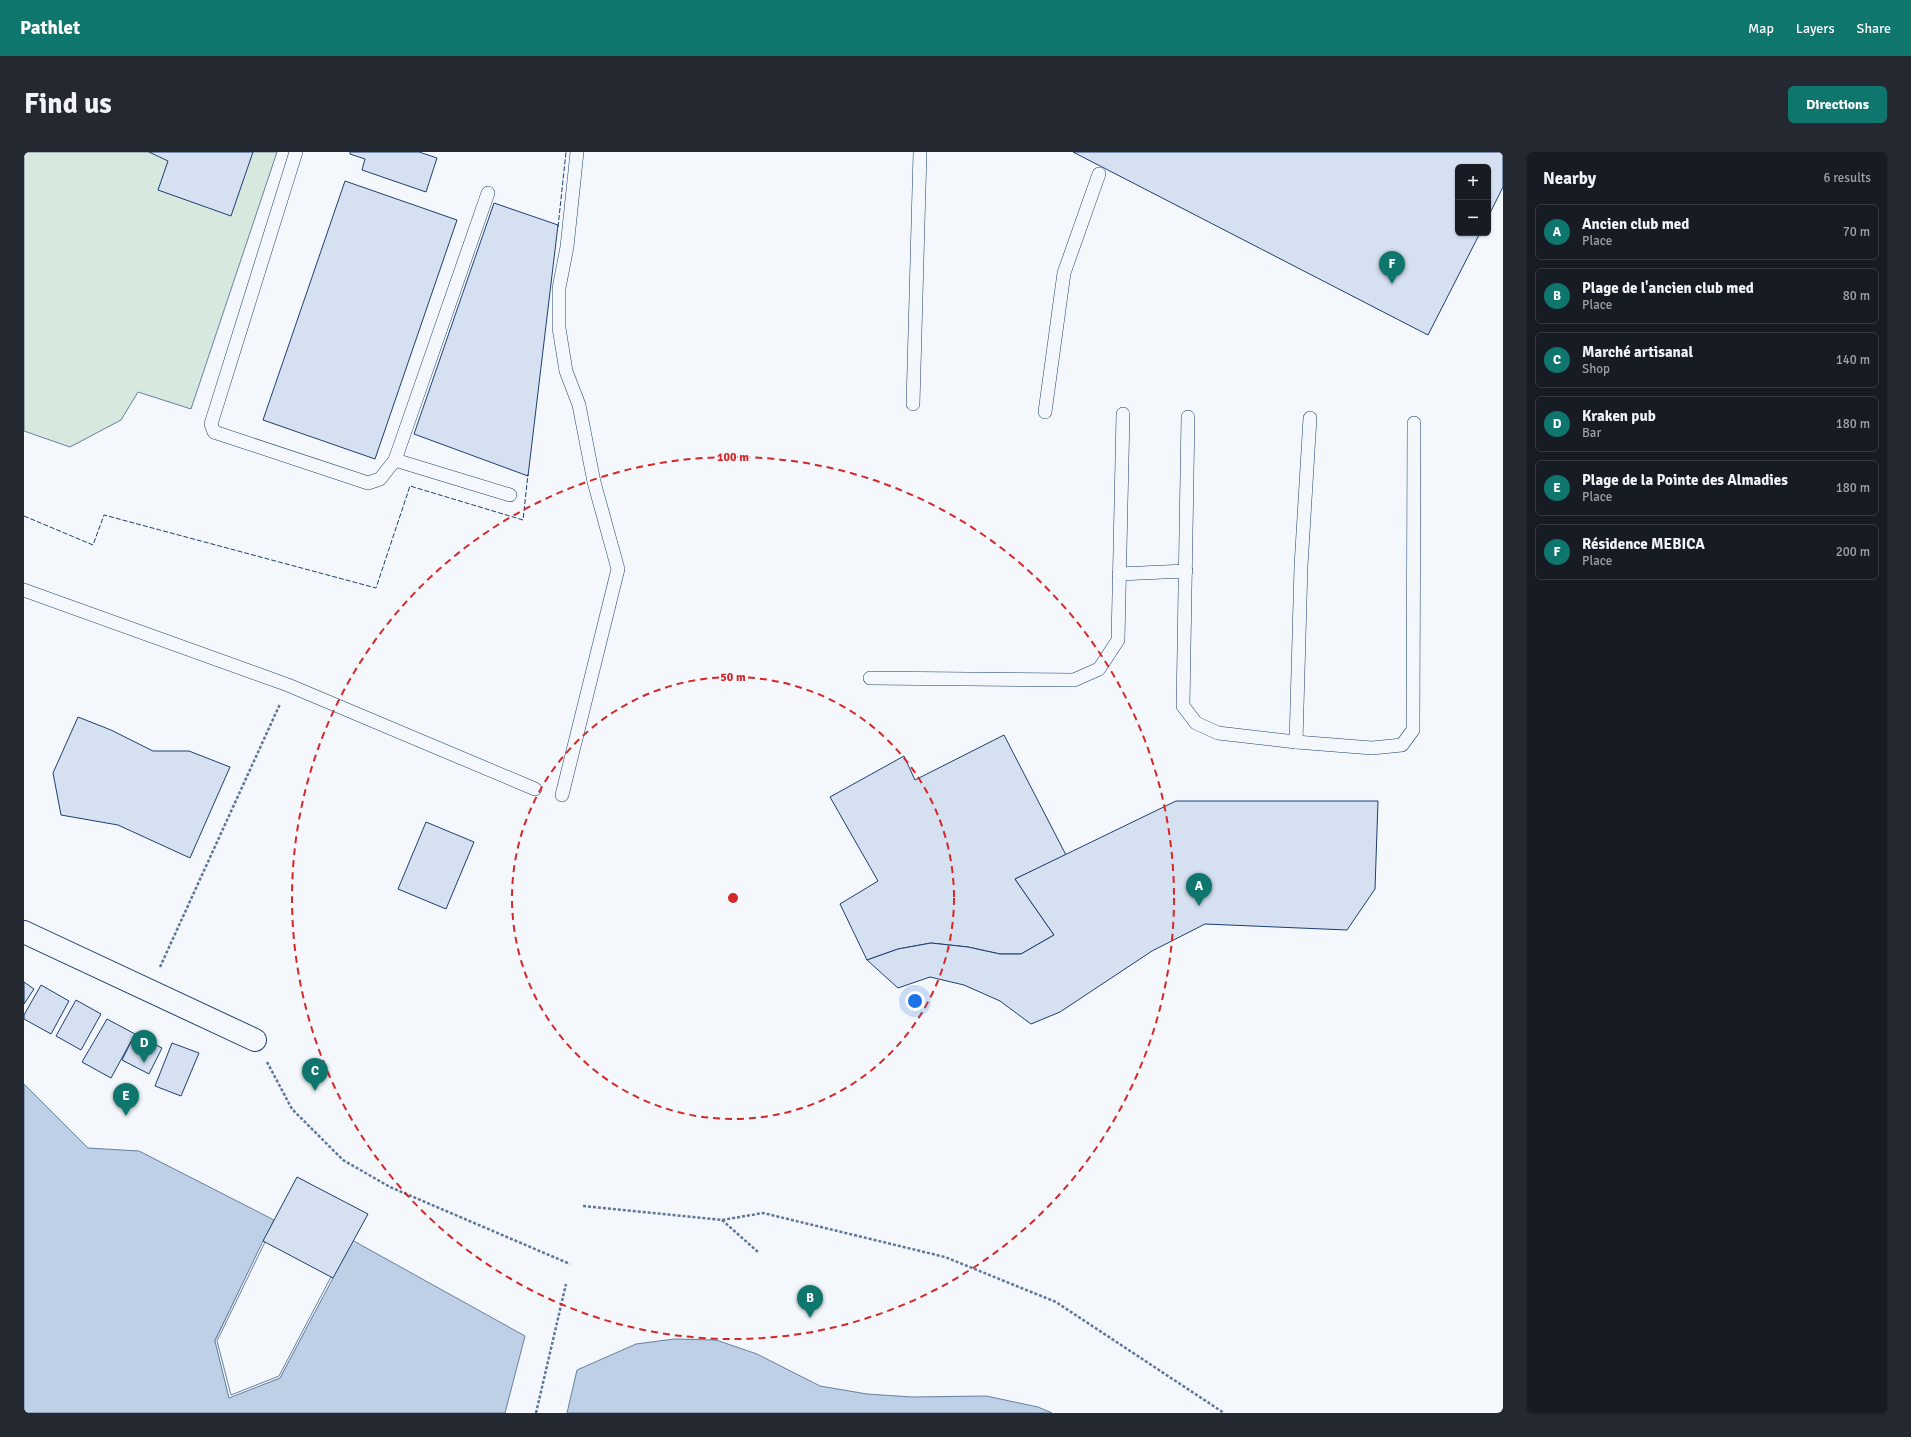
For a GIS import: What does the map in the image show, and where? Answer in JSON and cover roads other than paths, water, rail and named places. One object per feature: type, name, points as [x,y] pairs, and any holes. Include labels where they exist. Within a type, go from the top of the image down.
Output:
[{"type":"street","points":[[24,932],[255,1040]]},
{"type":"lane","points":[[296,152],[211,424],[214,432],[368,483],[380,479],[395,460],[488,193]]},
{"type":"lane","points":[[562,795],[618,569],[594,482],[580,405],[566,371],[559,328],[559,288],[567,247],[577,152]]},
{"type":"lane","points":[[914,404],[920,152]]},
{"type":"lane","points":[[1045,412],[1064,273],[1098,174]]},
{"type":"lane","points":[[870,678],[1074,680],[1098,669],[1118,640],[1123,414]]},
{"type":"lane","points":[[1188,417],[1183,706],[1196,723],[1218,733],[1296,742],[1372,748],[1402,745],[1413,730],[1414,423]]},
{"type":"lane","points":[[1296,742],[1301,566],[1310,418]]},
{"type":"lane","points":[[395,460],[510,495]]},
{"type":"lane","points":[[1120,574],[1186,571]]},
{"type":"lane","points":[[24,590],[288,685],[535,789]]},
{"type":"water","points":[[24,1084],[88,1148],[139,1151],[274,1220],[215,1340],[229,1397],[280,1378],[352,1240],[525,1336],[505,1413],[24,1413]]},
{"type":"water","points":[[674,1339],[716,1340],[757,1354],[820,1386],[867,1394],[912,1397],[986,1396],[1038,1407],[1052,1413],[567,1413],[577,1370],[636,1344]]},
{"type":"place","name":"Résidence MEBICA","points":[[1392,284]]},
{"type":"place","name":"Ancien club med","points":[[1199,906]]},
{"type":"place","name":"Kraken pub","points":[[144,1063]]},
{"type":"place","name":"Marché artisanal","points":[[315,1091]]},
{"type":"place","name":"Plage de la Pointe des Almadies","points":[[126,1116]]},
{"type":"place","name":"Plage de l'ancien club med","points":[[810,1318]]}]
